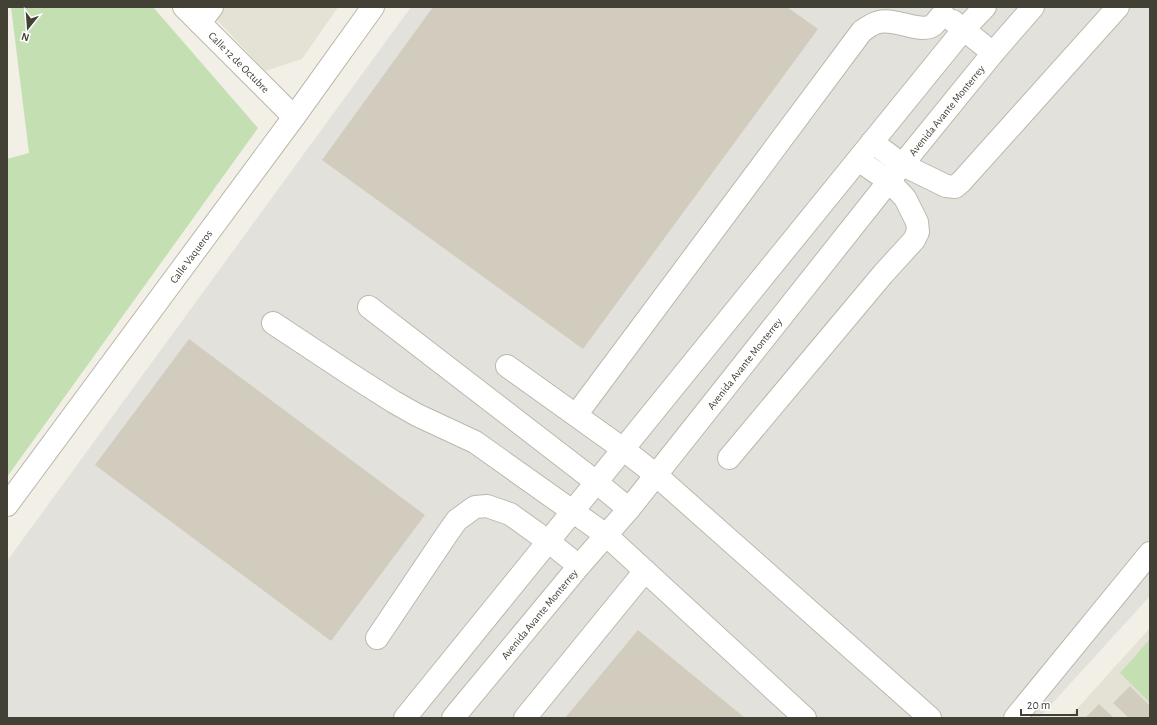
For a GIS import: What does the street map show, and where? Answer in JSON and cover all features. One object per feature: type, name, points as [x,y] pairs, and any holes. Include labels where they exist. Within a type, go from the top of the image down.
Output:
[{"type":"street","name":"Calle 12 de Octubre","points":[[184,7],[206,15],[294,117]]},
{"type":"street","name":"Calle Vaqueros","points":[[7,505],[294,117],[372,7]]},
{"type":"street","points":[[405,718],[964,29],[985,7]]},
{"type":"street","name":"Avenida Avante Monterrey","points":[[453,718],[656,475],[889,181],[993,53],[1033,7]]},
{"type":"street","points":[[872,142],[903,165],[946,186],[955,187],[962,182],[1118,7]]},
{"type":"street","points":[[576,415],[862,32],[878,22],[891,21],[913,27],[925,28],[932,25],[938,11],[964,29],[993,53]]},
{"type":"street","points":[[729,458],[878,280],[914,240],[918,232],[914,217],[905,198],[889,181],[858,160]]},
{"type":"street","points":[[369,307],[629,508]]},
{"type":"street","points":[[273,323],[394,402],[417,415],[475,442],[606,535],[659,582],[805,718]]},
{"type":"street","points":[[507,366],[623,449],[656,475],[930,718]]},
{"type":"street","points":[[378,638],[451,529],[458,520],[476,507],[487,506],[510,514],[579,566]]},
{"type":"street","points":[[1015,718],[1150,553]]},
{"type":"street","points":[[525,718],[645,571]]},
{"type":"shaded area","points":[[205,7],[338,7],[302,59],[265,71]]},
{"type":"shaded area","points":[[411,7],[1150,7],[1150,596],[1039,718],[7,718],[7,561]]},
{"type":"shaded area","points":[[1150,628],[1150,718],[1069,718],[1102,681]]},
{"type":"green space","points":[[11,7],[153,7],[258,128],[7,477],[7,159],[29,153]]},
{"type":"green space","points":[[1150,639],[1150,703],[1120,673]]},
{"type":"building","points":[[433,7],[787,7],[818,29],[583,349],[322,160]]},
{"type":"building","points":[[189,339],[425,515],[331,641],[95,465]]},
{"type":"building","points":[[638,630],[745,718],[565,718]]},
{"type":"building","points":[[1130,686],[1150,706],[1150,718],[1129,718],[1113,703]]},
{"type":"building","points":[[1099,704],[1114,718],[1085,718]]}]
